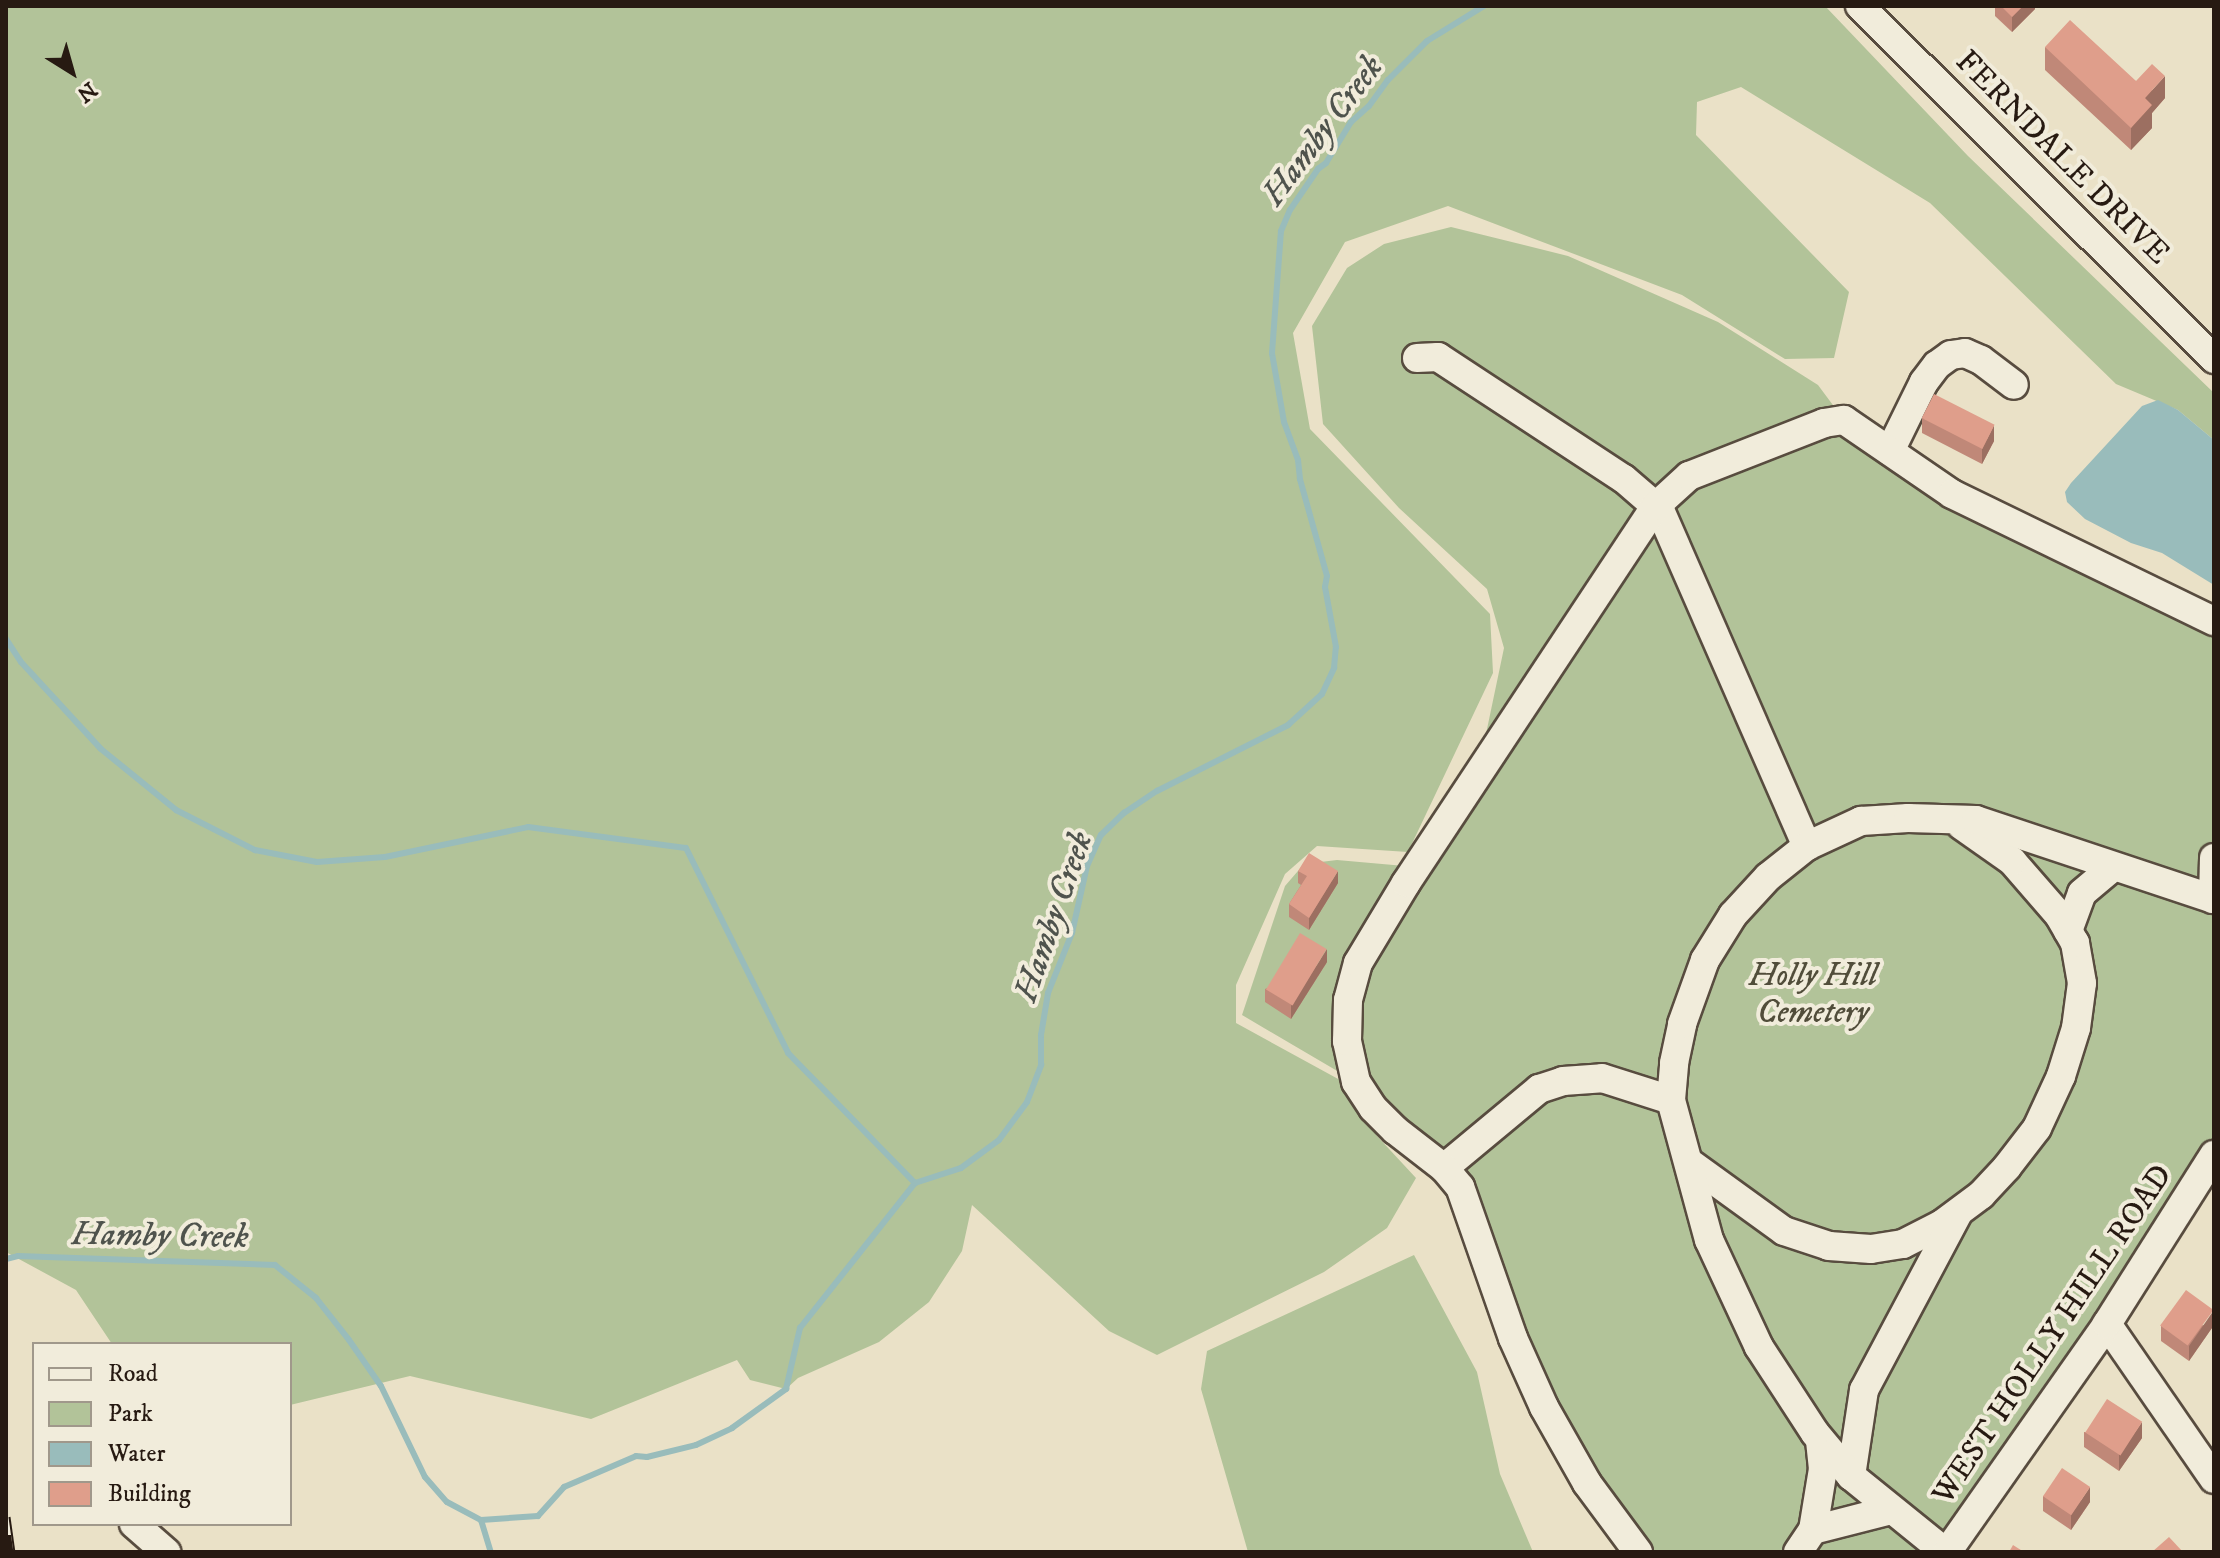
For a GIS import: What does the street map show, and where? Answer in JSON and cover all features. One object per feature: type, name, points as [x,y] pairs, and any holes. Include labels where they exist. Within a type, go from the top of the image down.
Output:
[{"type":"street","name":"FERNDALE DRIVE","points":[[1860,6],[2214,359]]},
{"type":"street","points":[[1890,451],[1924,382],[1937,365],[1951,355],[1965,353],[1981,360],[2014,385]]},
{"type":"street","points":[[1417,358],[1438,357],[1624,479],[1656,506],[1807,846]]},
{"type":"street","points":[[1638,1552],[1587,1483],[1544,1407],[1513,1338],[1460,1187],[1444,1168],[1395,1130],[1373,1108],[1356,1082],[1347,1041],[1348,1000],[1358,963],[1478,772],[1656,506],[1689,476],[1824,423],[1844,420],[1952,494],[2214,621]]},
{"type":"street","points":[[1690,1163],[1784,1231],[1829,1246],[1871,1249],[1903,1244],[1958,1213],[1981,1195],[2033,1133],[2061,1076],[2076,1028],[2082,983],[2075,943],[2058,914],[2012,861],[1954,820]]},
{"type":"street","points":[[1946,1552],[1851,1476],[1820,1439],[1759,1347],[1709,1240],[1671,1100],[1682,1024],[1705,960],[1733,915],[1768,877],[1807,846],[1861,821],[1976,820],[2214,899],[2214,858]]},
{"type":"street","points":[[2068,931],[2082,893],[2113,867]]},
{"type":"street","points":[[1444,1168],[1539,1089],[1563,1081],[1602,1078],[1671,1100]]},
{"type":"street","name":"WEST HOLLY HILL ROAD","points":[[1946,1552],[2107,1324],[2214,1155]]},
{"type":"street","points":[[1851,1476],[1864,1390],[1958,1213]]},
{"type":"street","points":[[2107,1324],[2214,1479]]},
{"type":"street","points":[[1805,1541],[1823,1469],[1820,1439]]},
{"type":"street","points":[[1805,1541],[1891,1510]]},
{"type":"street","points":[[136,1526],[166,1552]]},
{"type":"green space","points":[[6,6],[1825,6],[1968,156],[2214,393],[2214,440],[2178,410],[2116,384],[1930,203],[1741,87],[1697,102],[1696,135],[1849,292],[1834,358],[1785,359],[1682,295],[1448,206],[1345,242],[1293,333],[1310,429],[1490,614],[1493,673],[1408,852],[1317,846],[1285,874],[1236,985],[1236,1023],[1340,1080],[1377,1136],[1416,1178],[1387,1228],[1324,1272],[1157,1355],[1109,1331],[972,1205],[962,1251],[929,1302],[879,1342],[798,1378],[786,1389],[750,1380],[737,1360],[591,1419],[410,1376],[292,1405],[292,1342],[111,1342],[76,1290],[6,1252]]},
{"type":"green space","name":"Holly Hill Cemetery","points":[[1451,227],[1568,256],[1718,322],[1818,385],[1844,420],[2214,621],[2214,1155],[1947,1552],[1618,1552],[1460,1187],[1356,1082],[1242,1015],[1285,886],[1304,864],[1337,860],[1416,867],[1478,772],[1504,648],[1487,589],[1399,508],[1323,424],[1312,326],[1347,268],[1384,244]]},
{"type":"green space","points":[[1414,1255],[1477,1372],[1500,1474],[1533,1552],[1248,1552],[1201,1389],[1207,1351]]},
{"type":"water","points":[[2158,400],[2178,410],[2214,440],[2214,585],[2162,553],[2131,543],[2085,519],[2067,502],[2065,492],[2071,483],[2142,406]]},
{"type":"building","points":[[2001,6],[2023,6],[2012,17]]},
{"type":"building","points":[[2070,20],[2136,81],[2152,64],[2165,76],[2145,98],[2152,105],[2131,128],[2045,47]]},
{"type":"building","points":[[1934,394],[1995,425],[1982,449],[1922,418]]},
{"type":"building","points":[[1309,853],[1338,871],[1309,918],[1289,904],[1307,876],[1298,871]]},
{"type":"building","points":[[1300,933],[1327,949],[1293,1006],[1266,990]]},
{"type":"building","points":[[2186,1290],[2214,1310],[2188,1346],[2160,1326]]},
{"type":"building","points":[[2107,1399],[2142,1422],[2120,1455],[2085,1433]]},
{"type":"building","points":[[2062,1468],[2090,1487],[2071,1515],[2043,1496]]},
{"type":"building","points":[[2169,1537],[2183,1552],[2152,1552]]},
{"type":"building","points":[[2013,1545],[2024,1552],[2009,1552]]},
{"type":"waterway","name":"Hamby Creek","points":[[6,1259],[18,1256],[275,1265],[316,1298],[349,1340],[381,1386],[425,1477],[447,1502],[481,1520],[538,1516],[564,1487],[636,1456],[647,1457],[696,1445],[732,1428],[786,1389],[800,1328],[915,1183],[961,1168],[999,1140],[1027,1102],[1041,1065],[1041,1035],[1048,993],[1072,933],[1087,866],[1101,835],[1124,813],[1157,791],[1288,725],[1322,694],[1334,668],[1336,647],[1325,587],[1327,576],[1300,479],[1298,460],[1284,422],[1272,353],[1281,231],[1290,210],[1318,169],[1326,163],[1351,122],[1369,106],[1388,80],[1427,41],[1484,6]]},
{"type":"waterway","points":[[6,639],[21,662],[101,749],[176,810],[255,850],[317,862],[385,857],[528,827],[686,848],[788,1053],[915,1183]]},
{"type":"waterway","points":[[481,1520],[491,1552]]},
{"type":"railway","points":[[6,1517],[11,1552]]}]
